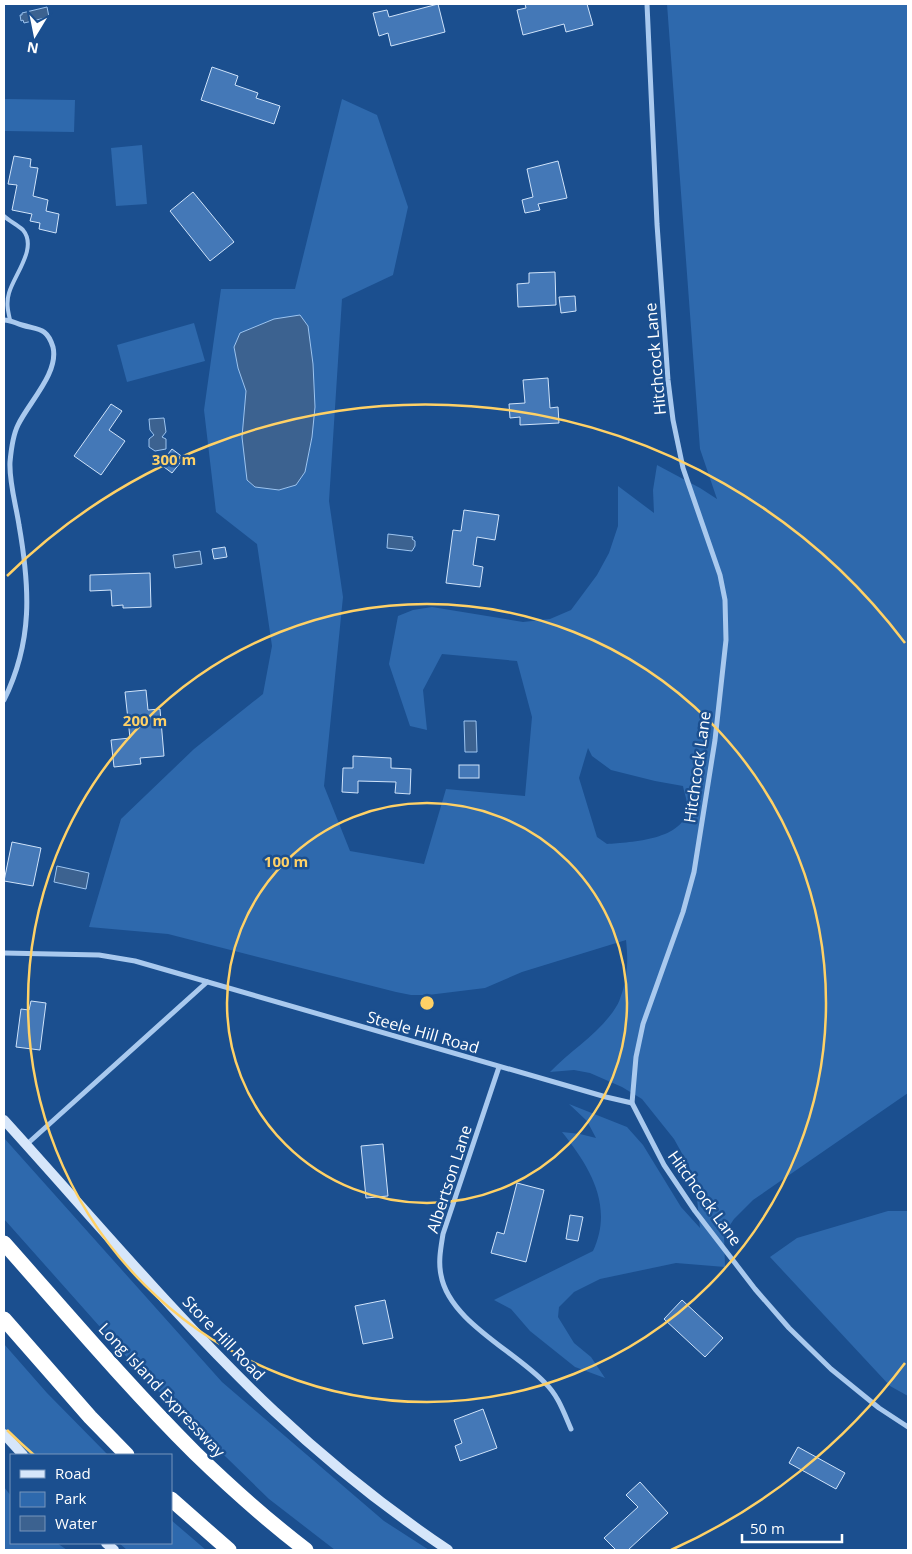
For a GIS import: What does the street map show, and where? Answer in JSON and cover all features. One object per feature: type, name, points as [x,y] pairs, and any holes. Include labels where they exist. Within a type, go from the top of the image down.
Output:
[{"type":"highway","name":"Long Island Expressway","points":[[4,1243],[130,1384],[196,1454],[269,1521],[306,1550]]},
{"type":"highway","points":[[4,1318],[90,1417],[126,1454]]},
{"type":"highway","points":[[172,1500],[229,1550]]},
{"type":"main road","name":"Store Hill Road","points":[[4,1120],[207,1344],[275,1412],[347,1475],[448,1550]]},
{"type":"main road","points":[[4,1434],[22,1454]]},
{"type":"street","name":"Hitchcock Lane","points":[[647,4],[657,224],[668,380],[673,420],[682,464],[693,501],[720,575],[725,600],[726,640],[715,740],[694,872],[683,912],[643,1024],[636,1057],[632,1103],[664,1165],[695,1211],[761,1296],[789,1328],[831,1369],[879,1408],[908,1427]]},
{"type":"street","points":[[4,700],[19,663],[27,620],[27,585],[22,542],[10,473],[10,461],[17,427],[47,378],[54,362],[53,348],[48,336],[39,328],[7,320]]},
{"type":"street","name":"Steele Hill Road","points":[[4,953],[106,956],[135,961],[499,1067],[632,1103]]},
{"type":"street","points":[[26,1145],[207,982]]},
{"type":"street","name":"Albertson Lane","points":[[499,1067],[443,1234],[440,1275],[445,1290],[463,1316],[545,1382],[556,1397],[571,1429]]},
{"type":"lane","points":[[4,216],[22,230],[27,240],[23,264],[8,295],[7,320]]},
{"type":"green space","points":[[667,4],[908,4],[908,1093],[753,1200],[734,1219],[724,1234],[725,1267],[676,1263],[600,1279],[574,1292],[559,1307],[558,1317],[574,1343],[591,1357],[605,1378],[575,1367],[530,1331],[511,1309],[494,1300],[593,1251],[599,1234],[600,1203],[590,1173],[562,1132],[596,1138],[587,1121],[569,1104],[627,1127],[643,1145],[681,1207],[700,1228],[696,1189],[689,1166],[674,1139],[642,1099],[622,1087],[590,1073],[574,1070],[550,1072],[602,1025],[617,1005],[624,986],[626,973],[626,940],[522,972],[485,988],[428,995],[411,995],[168,934],[89,927],[121,819],[194,749],[263,694],[272,646],[257,544],[216,512],[204,410],[221,289],[295,289],[342,99],[377,115],[408,207],[393,275],[342,299],[329,501],[343,597],[324,786],[350,851],[424,864],[446,789],[525,796],[532,717],[517,661],[442,654],[423,690],[427,730],[410,726],[389,664],[398,616],[413,610],[432,607],[523,622],[550,619],[571,610],[597,575],[609,553],[618,526],[618,486],[654,513],[653,490],[657,465],[717,499],[700,449]],"holes":[[[300,316],[308,326],[313,364],[308,456],[305,472],[296,485],[279,490],[255,487],[247,480],[243,425],[246,391],[238,368],[234,347]],[[588,748],[592,756],[611,770],[683,786],[687,805],[685,817],[679,826],[657,837],[630,842],[607,844],[597,837],[579,778]]]},
{"type":"green space","points":[[5,99],[75,100],[74,132],[5,131]]},
{"type":"green space","points":[[142,145],[147,204],[116,206],[111,148]]},
{"type":"green space","points":[[194,323],[205,361],[127,382],[117,345]]},
{"type":"green space","points":[[4,1138],[222,1382],[384,1521],[429,1550],[335,1550],[269,1499],[149,1382],[4,1219]]},
{"type":"green space","points":[[888,1211],[908,1211],[908,1396],[890,1386],[770,1257],[797,1238]]},
{"type":"green space","points":[[4,1344],[47,1393],[107,1454],[27,1454],[4,1429]]},
{"type":"green space","points":[[4,1487],[10,1495],[10,1544],[58,1544],[67,1550],[4,1550]]},
{"type":"green space","points":[[172,1521],[206,1550],[127,1550],[120,1544],[172,1544]]},
{"type":"water","points":[[47,7],[49,17],[24,23],[23,20],[21,21],[20,15],[22,13]]},
{"type":"water","points":[[300,315],[308,326],[313,364],[315,407],[312,437],[305,472],[296,485],[279,490],[255,487],[247,480],[242,437],[246,391],[238,368],[234,347],[240,333],[274,319]]},
{"type":"water","points":[[164,418],[166,432],[162,437],[166,439],[166,449],[155,451],[149,447],[149,439],[154,435],[150,430],[149,419]]},
{"type":"water","points":[[388,534],[413,537],[415,546],[412,551],[387,548]]},
{"type":"water","points":[[200,551],[202,564],[175,568],[173,555]]},
{"type":"water","points":[[464,721],[476,721],[477,752],[465,752]]},
{"type":"water","points":[[57,866],[89,873],[86,889],[54,882]]},
{"type":"building","points":[[438,4],[445,32],[391,46],[388,33],[379,36],[373,13],[387,10],[389,17]]},
{"type":"building","points":[[525,4],[587,4],[593,25],[566,32],[564,24],[523,35],[517,10],[526,8]]},
{"type":"building","points":[[212,67],[238,76],[235,85],[258,93],[256,98],[280,106],[274,124],[201,100]]},
{"type":"building","points":[[14,156],[31,159],[30,167],[38,168],[33,196],[48,200],[46,211],[59,214],[56,233],[39,229],[40,223],[30,221],[32,214],[12,210],[17,185],[8,184]]},
{"type":"building","points":[[558,161],[567,198],[538,204],[540,210],[525,213],[522,200],[533,197],[527,169]]},
{"type":"building","points":[[193,192],[234,242],[210,261],[170,211]]},
{"type":"building","points":[[555,272],[556,305],[518,307],[517,284],[529,283],[529,273]]},
{"type":"building","points":[[575,296],[576,311],[561,313],[559,297]]},
{"type":"building","points":[[548,378],[550,408],[558,407],[559,423],[520,425],[520,417],[510,418],[509,404],[525,403],[523,380]]},
{"type":"building","points":[[111,404],[122,411],[109,430],[125,441],[101,475],[74,456]]},
{"type":"building","points":[[172,449],[184,458],[172,473],[160,464]]},
{"type":"building","points":[[464,510],[499,515],[495,540],[477,537],[473,565],[483,567],[480,587],[446,583],[453,530],[461,531]]},
{"type":"building","points":[[225,547],[227,557],[214,559],[212,549]]},
{"type":"building","points":[[150,573],[151,607],[123,608],[123,605],[112,606],[111,590],[90,591],[90,575]]},
{"type":"building","points":[[146,690],[148,710],[160,709],[164,756],[140,758],[141,764],[114,767],[111,740],[130,738],[125,692]]},
{"type":"building","points":[[353,756],[391,758],[391,768],[411,769],[410,794],[395,793],[396,782],[358,781],[358,793],[342,792],[343,768],[353,768]]},
{"type":"building","points":[[459,765],[479,765],[479,778],[459,778]]},
{"type":"building","points":[[12,842],[41,848],[33,886],[4,881]]},
{"type":"building","points":[[31,1001],[46,1003],[40,1050],[16,1047],[21,1009],[29,1010]]},
{"type":"building","points":[[383,1144],[388,1196],[366,1198],[361,1146]]},
{"type":"building","points":[[517,1183],[544,1190],[526,1262],[491,1253],[497,1232],[504,1234]]},
{"type":"building","points":[[570,1215],[583,1217],[578,1241],[566,1239]]},
{"type":"building","points":[[385,1300],[393,1338],[363,1344],[355,1306]]},
{"type":"building","points":[[682,1300],[723,1338],[705,1357],[664,1319]]},
{"type":"building","points":[[483,1409],[497,1448],[460,1461],[455,1446],[462,1443],[454,1420]]},
{"type":"building","points":[[798,1447],[845,1473],[836,1489],[789,1463]]},
{"type":"building","points":[[640,1482],[668,1513],[628,1550],[616,1550],[604,1538],[638,1507],[626,1495]]}]
